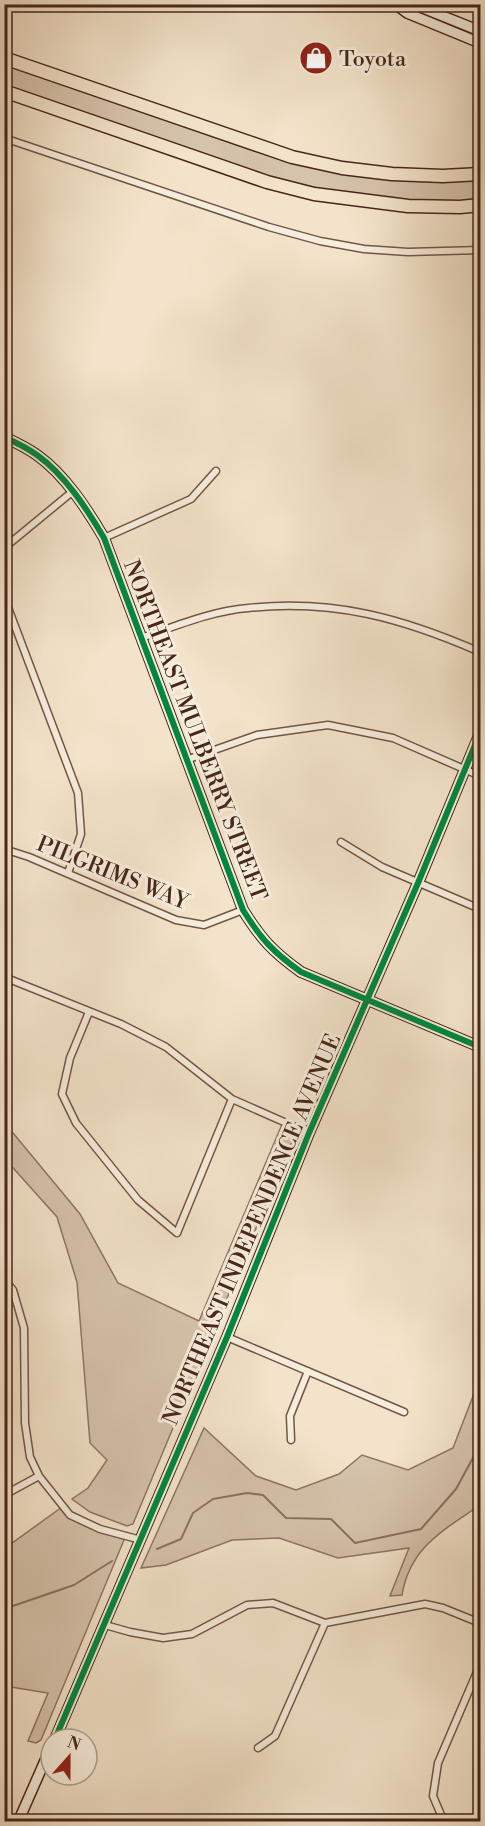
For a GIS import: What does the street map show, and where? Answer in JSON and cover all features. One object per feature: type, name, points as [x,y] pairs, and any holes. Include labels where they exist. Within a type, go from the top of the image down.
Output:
[{"type":"highway","points":[[4,58],[292,157],[342,168],[392,174],[443,176],[480,174]]},
{"type":"highway","points":[[4,91],[267,182],[314,194],[408,207],[480,205]]},
{"type":"street","points":[[395,4],[407,13],[480,43]]},
{"type":"street","points":[[413,4],[480,30]]},
{"type":"street","points":[[4,138],[269,227],[320,241],[397,252],[480,250]]},
{"type":"street","name":"NORTHEAST MULBERRY STREET","points":[[4,437],[38,455],[89,512],[104,538],[243,910],[256,932],[276,954],[300,972],[480,1047]]},
{"type":"street","points":[[104,538],[191,499],[216,471]]},
{"type":"street","points":[[4,548],[72,492]]},
{"type":"street","points":[[4,597],[78,793],[81,834],[68,873]]},
{"type":"street","points":[[141,638],[197,619],[246,608],[319,606],[382,615],[442,635],[480,652]]},
{"type":"street","points":[[186,760],[257,735],[328,725],[393,738],[480,776]]},
{"type":"street","name":"NORTHEAST INDEPENDENCE AVENUE","points":[[60,1727],[227,1337],[309,1133],[418,883],[480,733]]},
{"type":"street","points":[[341,842],[382,867],[480,909]]},
{"type":"street","name":"PILGRIMS WAY","points":[[4,849],[68,873],[176,920],[204,925],[243,910]]},
{"type":"street","points":[[4,976],[121,1024],[166,1047],[232,1099],[309,1133]]},
{"type":"street","points":[[88,1012],[70,1058],[62,1094],[75,1123],[138,1200],[177,1233],[232,1099]]},
{"type":"street","points":[[4,1279],[13,1290],[24,1328],[25,1424],[30,1457],[39,1476],[70,1515],[100,1529],[141,1540]]},
{"type":"street","points":[[227,1337],[404,1412]]},
{"type":"street","points":[[291,1440],[290,1416],[308,1371]]},
{"type":"street","points":[[4,1495],[39,1476]]},
{"type":"street","points":[[105,1625],[163,1638],[192,1634],[247,1605],[273,1603],[325,1623],[425,1604],[443,1608],[480,1623]]},
{"type":"street","points":[[258,1748],[275,1736],[325,1623]]},
{"type":"street","points":[[444,1821],[433,1796],[438,1763],[480,1665]]},
{"type":"street","points":[[18,1821],[39,1774]]},
{"type":"shaded area","points":[[5,64],[254,151],[302,165],[380,179],[480,180],[480,201],[439,203],[387,200],[329,192],[269,177],[5,86]]},
{"type":"shaded area","points":[[4,1122],[80,1214],[118,1283],[199,1321],[283,1122],[297,1130],[133,1524],[127,1526],[90,1512],[72,1499],[88,1488],[107,1460],[90,1443],[77,1282],[57,1217],[5,1159]]},
{"type":"shaded area","points":[[480,1378],[480,1505],[430,1541],[412,1564],[402,1595],[390,1596],[409,1548],[338,1558],[279,1538],[232,1540],[166,1565],[141,1568],[204,1428],[256,1476],[296,1490],[339,1474],[362,1455],[408,1470],[453,1448]]},
{"type":"shaded area","points":[[62,1507],[118,1534],[124,1540],[46,1727],[39,1727],[39,1741],[36,1743],[28,1741],[48,1693],[5,1686],[4,1549]]},
{"type":"waterway","points":[[157,1549],[181,1539],[193,1513],[213,1499],[247,1493],[263,1495],[286,1518],[331,1519],[355,1543],[421,1529],[456,1489],[480,1445]]},
{"type":"waterway","points":[[4,1609],[74,1585],[112,1561]]},
{"type":"cycle path","points":[[4,437],[33,452],[57,472],[83,504],[104,538],[243,910],[262,937],[301,972],[480,1047]]},
{"type":"cycle path","points":[[60,1727],[227,1337],[309,1133],[418,883],[480,733]]},
{"type":"place","name":"Toyota","points":[[316,58]]}]
